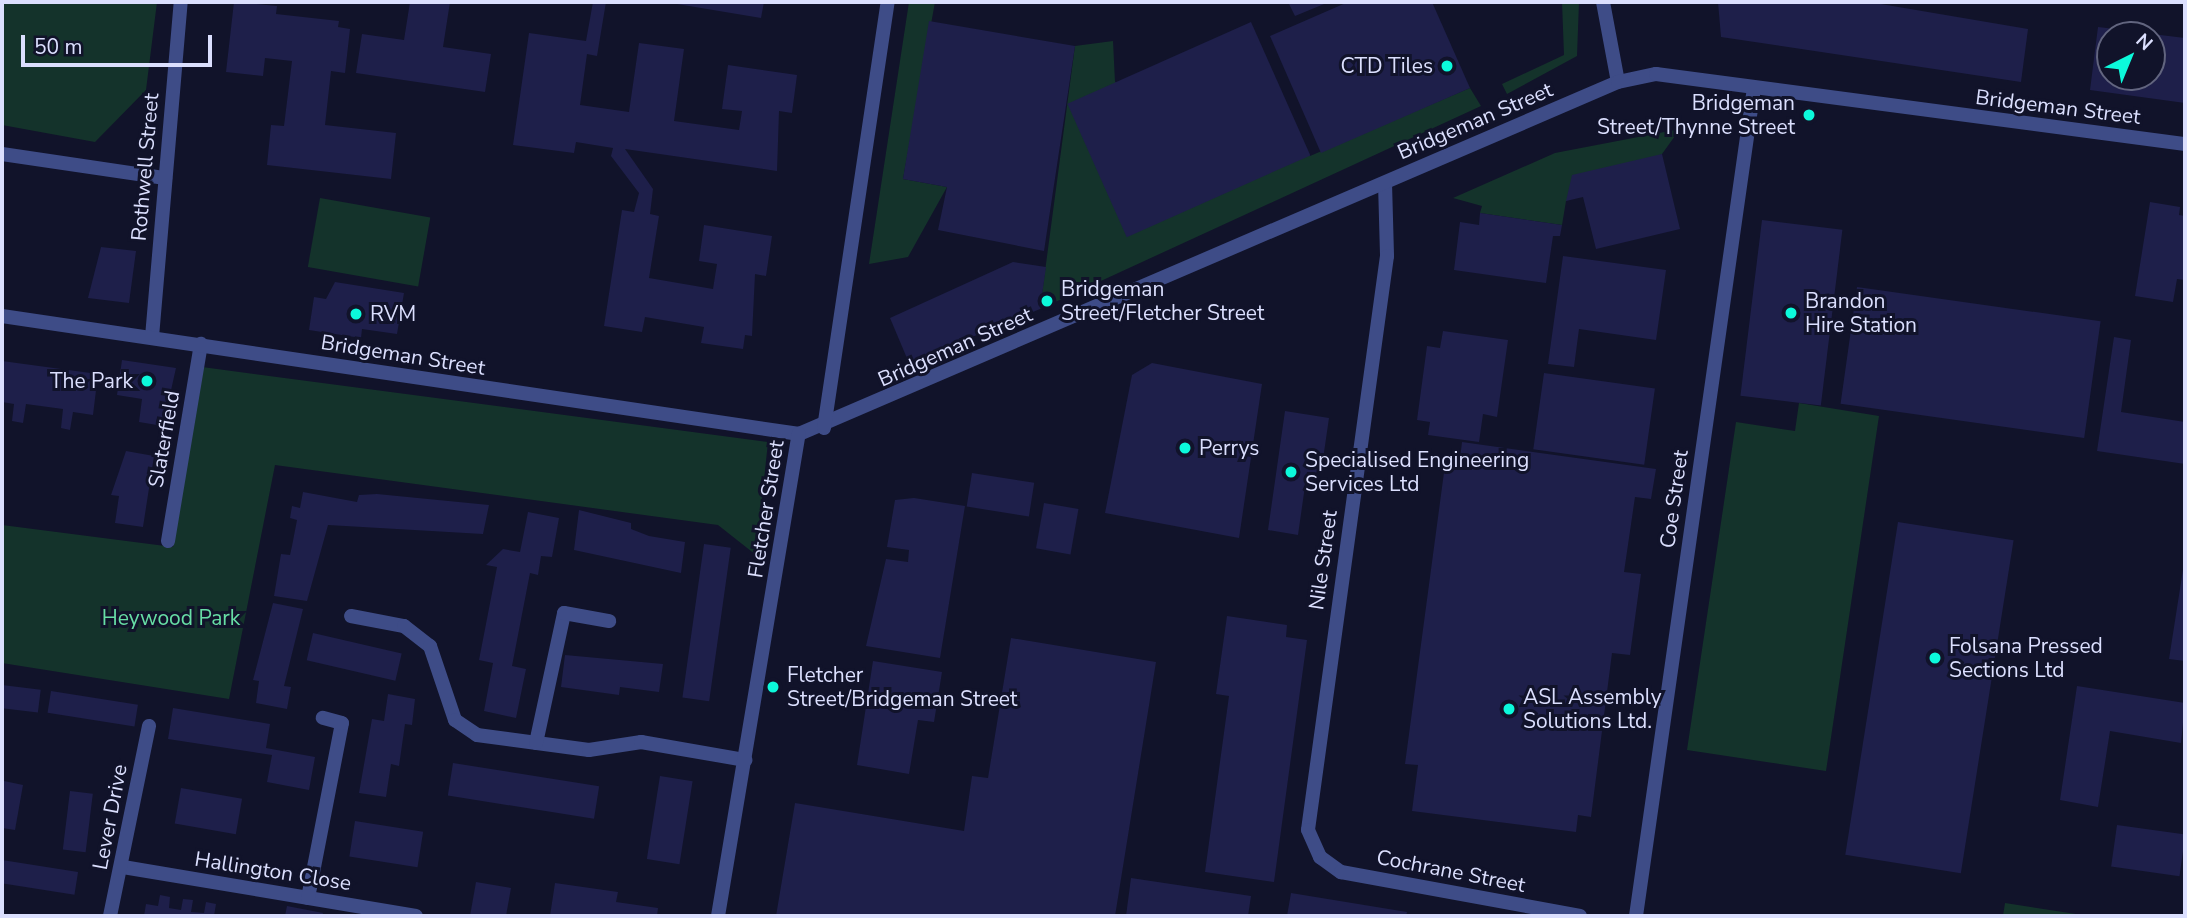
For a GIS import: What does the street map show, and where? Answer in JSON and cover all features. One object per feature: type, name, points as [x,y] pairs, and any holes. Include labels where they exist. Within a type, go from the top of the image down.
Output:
[{"type":"street","name":"Rothwell Street","points":[[152,337],[181,2]]},
{"type":"street","points":[[824,428],[888,2]]},
{"type":"street","points":[[1603,2],[1618,82]]},
{"type":"street","name":"Bridgeman Street","points":[[824,428],[1618,82],[1656,74],[2185,144]]},
{"type":"street","name":"Coe Street","points":[[1636,916],[1754,88]]},
{"type":"street","points":[[2,154],[165,178]]},
{"type":"street","name":"Nile Street","points":[[1320,857],[1308,830],[1387,256],[1385,183]]},
{"type":"street","name":"Bridgeman Street","points":[[2,316],[799,434]]},
{"type":"street","name":"Slaterfield","points":[[168,541],[201,344]]},
{"type":"street","name":"Fletcher Street","points":[[718,916],[799,434],[824,428]]},
{"type":"street","points":[[536,743],[564,613],[609,621]]},
{"type":"street","points":[[351,616],[404,626],[430,646],[455,720],[465,730],[589,750],[641,741],[745,760]]},
{"type":"street","points":[[308,898],[342,723],[323,718]]},
{"type":"street","name":"Lever Drive","points":[[110,916],[123,867],[149,726]]},
{"type":"street","name":"Cochrane Street","points":[[1320,857],[1341,872],[1580,916]]},
{"type":"street","name":"Hallington Close","points":[[123,867],[416,916]]},
{"type":"green space","points":[[2,2],[157,2],[146,90],[95,142],[2,125]]},
{"type":"green space","points":[[909,2],[935,2],[903,179],[947,187],[908,257],[869,264]]},
{"type":"green space","points":[[1562,2],[1579,2],[1577,56],[1507,94],[1502,84],[1564,55]]},
{"type":"green space","points":[[1113,41],[1115,82],[1310,156],[1470,88],[1481,106],[1040,309],[1075,46]]},
{"type":"green space","points":[[1680,129],[1662,154],[1566,201],[1562,225],[1480,213],[1482,206],[1453,198],[1555,153]]},
{"type":"green space","points":[[320,198],[430,217],[418,286],[308,267]]},
{"type":"green space","name":"Heywood Park","points":[[202,367],[768,442],[756,555],[718,525],[275,465],[229,699],[2,663],[2,525],[173,547]]},
{"type":"green space","points":[[1799,403],[1879,416],[1826,771],[1687,750],[1736,422],[1795,431]]},
{"type":"green space","points":[[2005,903],[2089,916],[2003,916]]},
{"type":"building","points":[[234,2],[277,6],[276,14],[339,21],[338,27],[350,29],[345,73],[331,71],[325,125],[396,133],[391,179],[267,165],[271,125],[284,126],[292,61],[265,58],[263,76],[226,72]]},
{"type":"building","points":[[410,2],[450,2],[443,47],[491,54],[485,92],[356,73],[362,34],[404,40]]},
{"type":"building","points":[[593,2],[606,2],[597,56],[587,54],[580,105],[629,112],[639,43],[684,49],[674,121],[739,130],[742,111],[722,109],[728,65],[797,75],[792,113],[779,111],[777,171],[625,149],[653,189],[650,214],[659,216],[649,278],[713,289],[717,264],[699,261],[704,225],[772,236],[766,276],[755,274],[752,336],[745,335],[743,349],[701,343],[704,327],[645,317],[642,332],[604,326],[622,210],[634,212],[639,193],[611,156],[613,148],[576,142],[574,153],[513,145],[529,33],[586,41]]},
{"type":"building","points":[[665,2],[764,2],[761,18]]},
{"type":"building","points":[[1288,2],[1329,2],[1295,16]]},
{"type":"building","points":[[1348,2],[1432,2],[1470,88],[1321,153],[1270,36]]},
{"type":"building","points":[[1718,2],[1869,2],[2028,29],[2021,82],[1721,37]]},
{"type":"building","points":[[929,21],[1075,46],[1044,251],[938,230],[947,187],[903,179]]},
{"type":"building","points":[[1251,22],[1310,155],[1127,237],[1067,104]]},
{"type":"building","points":[[2166,36],[2185,38],[2185,103],[2097,91],[2166,91]]},
{"type":"building","points":[[2096,43],[2096,91],[2090,90]]},
{"type":"building","points":[[1662,154],[1680,229],[1596,249],[1583,197],[1566,201],[1572,175]]},
{"type":"building","points":[[2150,202],[2180,207],[2179,215],[2185,216],[2185,280],[2177,279],[2173,302],[2135,296]]},
{"type":"building","points":[[1480,213],[1562,225],[1560,236],[1553,236],[1546,283],[1454,270],[1460,222],[1479,225]]},
{"type":"building","name":"Brandon Hire Station","points":[[1762,220],[1842,230],[1821,406],[1740,396]]},
{"type":"building","points":[[101,247],[136,251],[129,303],[88,298]]},
{"type":"building","points":[[1563,256],[1666,270],[1656,340],[1579,329],[1574,367],[1548,364]]},
{"type":"building","points":[[1013,262],[1046,267],[1040,309],[909,363],[890,318]]},
{"type":"building","name":"RVM","points":[[335,282],[404,293],[397,334],[362,329],[361,338],[309,330],[314,297],[326,299]]},
{"type":"building","points":[[1857,287],[2101,321],[2084,438],[1841,404]]},
{"type":"building","points":[[1443,331],[1508,340],[1497,417],[1483,414],[1479,442],[1428,435],[1430,422],[1417,420],[1427,346],[1440,348]]},
{"type":"building","points":[[2114,337],[2131,340],[2121,412],[2185,422],[2185,464],[2097,451]]},
{"type":"building","name":"The Park","points":[[122,360],[176,368],[163,426],[139,422],[142,399],[117,395]]},
{"type":"building","points":[[2,361],[98,374],[93,415],[73,412],[70,430],[61,428],[63,409],[26,404],[23,423],[12,421],[14,404],[2,402]]},
{"type":"building","name":"Perrys","points":[[1152,363],[1262,384],[1239,538],[1105,513],[1132,375]]},
{"type":"building","points":[[1544,373],[1655,389],[1644,465],[1533,449]]},
{"type":"building","name":"Specialised Engineering Services Ltd","points":[[1285,411],[1329,418],[1321,473],[1307,472],[1298,535],[1268,530]]},
{"type":"building","name":"ASL Assembly Solutions Ltd.","points":[[1462,442],[1656,469],[1651,499],[1635,497],[1624,572],[1641,574],[1630,655],[1612,653],[1591,817],[1578,815],[1576,832],[1412,811],[1418,765],[1405,764],[1445,465],[1459,467]]},
{"type":"building","points":[[126,451],[154,456],[143,527],[115,523],[119,496],[111,495]]},
{"type":"building","points":[[972,473],[1034,483],[1029,516],[967,507]]},
{"type":"building","points":[[303,492],[357,502],[359,495],[377,494],[489,505],[483,534],[328,525],[307,601],[274,596],[281,554],[290,555],[292,546],[297,520],[290,518],[292,506],[300,508]]},
{"type":"building","points":[[914,498],[965,506],[940,658],[866,646],[886,559],[908,562],[909,550],[887,547],[895,500]]},
{"type":"building","points":[[1044,503],[1078,509],[1070,554],[1036,548]]},
{"type":"building","points":[[579,510],[631,523],[631,529],[649,536],[685,542],[681,573],[574,550]]},
{"type":"building","points":[[528,512],[559,518],[552,557],[541,556],[538,575],[530,573],[512,666],[526,669],[516,718],[484,711],[493,663],[479,660],[497,567],[486,565],[503,549],[520,552]]},
{"type":"building","name":"Folsana Pressed Sections Ltd","points":[[1898,522],[2014,540],[1961,873],[1845,855]]},
{"type":"building","points":[[704,544],[731,548],[709,701],[682,697]]},
{"type":"building","points":[[2185,563],[2185,661],[2169,659]]},
{"type":"building","points":[[273,603],[303,609],[284,686],[291,687],[287,709],[256,703],[259,681],[253,680]]},
{"type":"building","points":[[1227,616],[1287,625],[1286,637],[1307,640],[1274,882],[1205,872],[1229,696],[1216,694]]},
{"type":"building","points":[[313,633],[402,653],[395,681],[307,660]]},
{"type":"building","points":[[1011,638],[1156,662],[1115,916],[776,916],[795,803],[964,831],[972,776],[988,778]]},
{"type":"building","points":[[565,655],[663,664],[659,692],[620,687],[619,695],[561,687]]},
{"type":"building","points":[[873,661],[942,672],[934,722],[918,720],[909,774],[857,765]]},
{"type":"building","points":[[2,685],[41,690],[38,713],[2,708]]},
{"type":"building","points":[[2077,686],[2185,703],[2181,743],[2110,731],[2098,807],[2060,800]]},
{"type":"building","points":[[51,691],[138,705],[134,726],[48,713]]},
{"type":"building","points":[[388,694],[415,699],[412,725],[405,724],[399,766],[391,764],[386,797],[359,793],[372,719],[384,721]]},
{"type":"building","points":[[173,708],[270,724],[266,748],[315,757],[309,790],[267,782],[272,755],[168,739]]},
{"type":"building","points":[[453,763],[599,786],[594,819],[448,796]]},
{"type":"building","points":[[660,776],[693,781],[679,864],[647,859]]},
{"type":"building","points":[[4,781],[23,785],[15,830],[2,828]]},
{"type":"building","points":[[181,788],[242,799],[236,834],[175,823]]},
{"type":"building","points":[[70,791],[93,794],[86,852],[63,850]]},
{"type":"building","points":[[355,821],[423,832],[418,867],[349,857]]},
{"type":"building","points":[[2117,825],[2185,835],[2179,876],[2111,867]]},
{"type":"building","points":[[2,860],[78,872],[74,895],[2,883]]},
{"type":"building","points":[[1131,878],[1251,896],[1248,916],[1126,916]]},
{"type":"building","points":[[476,882],[511,888],[506,916],[470,916]]},
{"type":"building","points":[[555,883],[618,892],[616,902],[658,908],[657,916],[550,916]]},
{"type":"building","points":[[1291,893],[1407,912],[1406,916],[1287,916]]},
{"type":"building","points":[[160,895],[170,897],[169,908],[181,910],[183,899],[193,900],[191,912],[204,913],[206,902],[216,904],[214,916],[144,916],[146,904],[158,906]]},
{"type":"building","points":[[287,906],[323,913],[322,916],[285,916]]},
{"type":"place","name":"CTD Tiles","points":[[1447,66]]},
{"type":"place","name":"Bridgeman Street/Thynne Street","points":[[1809,115]]},
{"type":"place","name":"Bridgeman Street/Fletcher Street","points":[[1047,301]]},
{"type":"place","name":"Brandon Hire Station","points":[[1791,313]]},
{"type":"place","name":"RVM","points":[[356,314]]},
{"type":"place","name":"The Park","points":[[147,381]]},
{"type":"place","name":"Perrys","points":[[1185,448]]},
{"type":"place","name":"Specialised Engineering Services Ltd","points":[[1291,472]]},
{"type":"place","name":"Folsana Pressed Sections Ltd","points":[[1935,658]]},
{"type":"place","name":"Fletcher Street/Bridgeman Street","points":[[773,687]]},
{"type":"place","name":"ASL Assembly Solutions Ltd.","points":[[1509,709]]}]
